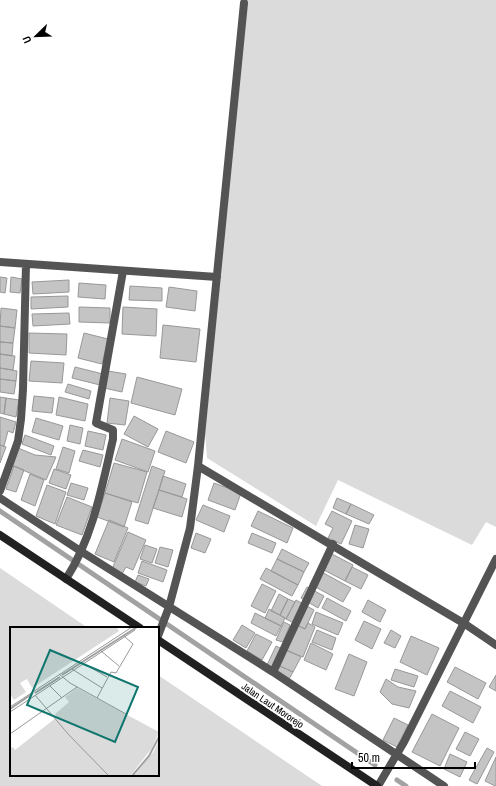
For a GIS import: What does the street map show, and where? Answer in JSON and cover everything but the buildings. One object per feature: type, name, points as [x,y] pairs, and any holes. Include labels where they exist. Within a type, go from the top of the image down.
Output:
[{"type":"street","points":[[159,633],[168,609],[190,528],[198,466],[244,3]]},
{"type":"street","points":[[0,262],[217,277]]},
{"type":"street","points":[[0,491],[18,441],[21,419],[26,264]]},
{"type":"street","points":[[68,576],[81,554],[100,495],[113,439],[113,430],[96,423],[123,271]]},
{"type":"street","points":[[198,466],[332,544],[465,624],[496,645]]},
{"type":"street","points":[[0,498],[81,554],[168,609],[273,672],[397,753],[444,786]]},
{"type":"street","points":[[0,535],[68,576],[139,627]]},
{"type":"street","points":[[273,672],[332,544]]},
{"type":"street","points":[[377,786],[397,753],[465,624],[496,559]]},
{"type":"street","name":"Jalan Laut Mororejo","points":[[159,641],[377,786]]},
{"type":"shaded area","points":[[246,0],[496,0],[496,527],[486,522],[472,545],[338,480],[316,526],[207,458],[205,433]]},
{"type":"shaded area","points":[[0,568],[87,627],[10,627],[10,776],[159,776],[159,676],[322,786],[0,786]]},
{"type":"waterway","points":[[0,511],[375,765]]},
{"type":"waterway","points":[[397,780],[406,786]]}]
